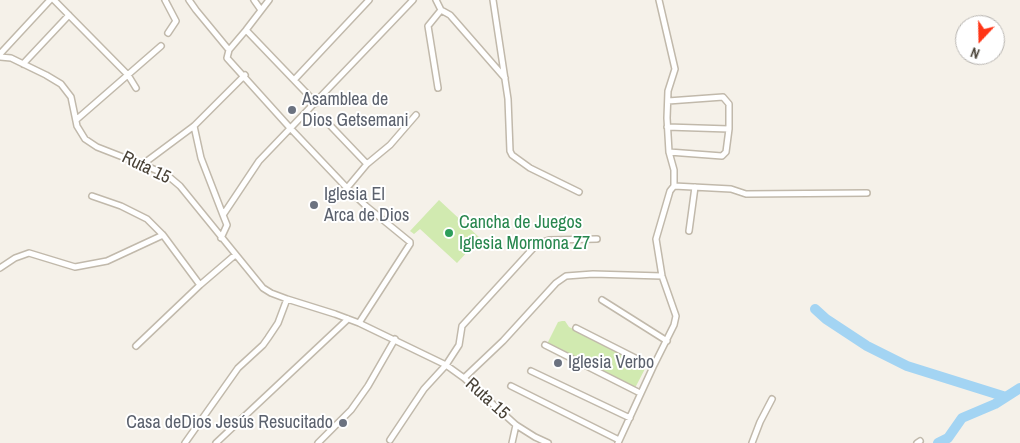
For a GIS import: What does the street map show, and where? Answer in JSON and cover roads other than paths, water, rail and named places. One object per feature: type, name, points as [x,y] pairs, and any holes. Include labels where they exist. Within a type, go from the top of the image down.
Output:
[{"type":"street","points":[[0,56],[52,0],[128,76],[136,88]]},
{"type":"street","points":[[166,0],[176,21],[168,33]]},
{"type":"street","points":[[189,0],[229,50]]},
{"type":"street","points":[[254,0],[261,10]]},
{"type":"street","points":[[269,0],[229,50],[228,58],[347,188],[410,242],[359,323]]},
{"type":"street","points":[[294,80],[368,0]]},
{"type":"street","points":[[223,215],[260,161],[413,0]]},
{"type":"street","points":[[436,0],[441,10],[450,15],[505,78]]},
{"type":"street","points":[[493,0],[505,78],[510,151],[512,155],[530,168],[579,192]]},
{"type":"street","points":[[512,386],[618,441],[674,325],[676,316],[662,276],[656,239],[670,191],[674,186],[674,170],[669,152],[667,127],[668,91],[675,69],[659,0]]},
{"type":"street","points":[[438,88],[428,26],[441,10]]},
{"type":"street","points":[[23,64],[69,16]]},
{"type":"street","points":[[246,30],[316,103]]},
{"type":"street","points":[[76,120],[161,46]]},
{"type":"street","name":"Ruta 15","points":[[0,56],[11,58],[61,84],[71,97],[77,126],[85,139],[96,147],[143,164],[167,176],[180,186],[263,288],[286,299],[359,323],[446,365],[464,378],[516,425],[548,443]]},
{"type":"street","points":[[143,164],[194,126],[245,75]]},
{"type":"street","points":[[668,101],[723,97],[729,104],[729,129],[726,152],[722,156],[669,152]]},
{"type":"street","points":[[347,188],[367,164],[390,145],[416,115]]},
{"type":"street","points":[[325,120],[367,164]]},
{"type":"street","points":[[194,126],[201,158],[227,225],[221,238]]},
{"type":"street","points":[[667,127],[729,129]]},
{"type":"street","points":[[674,186],[731,189],[746,194],[867,193]]},
{"type":"street","points":[[689,231],[695,187]]},
{"type":"street","points":[[92,196],[122,206],[147,219],[163,235],[200,285]]},
{"type":"street","points":[[0,268],[15,258],[29,253],[75,267],[107,261],[163,235]]},
{"type":"street","points":[[390,440],[424,390],[446,365],[459,345],[462,326],[538,244],[549,240],[597,239]]},
{"type":"street","points":[[136,346],[200,285],[235,255]]},
{"type":"street","points":[[464,378],[504,341],[556,283],[566,276],[593,274],[662,276]]},
{"type":"street","points":[[185,443],[238,368],[263,345],[278,323],[286,299]]},
{"type":"street","points":[[602,300],[667,341]]},
{"type":"street","points":[[216,443],[348,319]]},
{"type":"street","points":[[576,328],[653,367]]},
{"type":"street","points":[[318,443],[351,410],[368,386],[395,339]]},
{"type":"street","points":[[545,345],[640,393]]},
{"type":"street","points":[[531,370],[630,418]]},
{"type":"street","points":[[752,443],[772,399]]},
{"type":"street","points":[[512,443],[516,425]]},
{"type":"waterway","points":[[815,309],[826,319],[867,346],[907,366],[1006,397]]},
{"type":"waterway","points":[[938,443],[948,438],[962,418],[995,404],[1020,388]]},
{"type":"place","name":"Asamblea de Dios Getsemani","points":[[292,110]]},
{"type":"place","name":"Iglesia El Arca de Dios","points":[[314,205]]},
{"type":"place","name":"Cancha de Juegos Iglesia Mormona Z7","points":[[449,233]]},
{"type":"place","name":"Iglesia Verbo","points":[[558,363]]},
{"type":"place","name":"Casa deDios Jesús Resucitado","points":[[343,423]]}]
